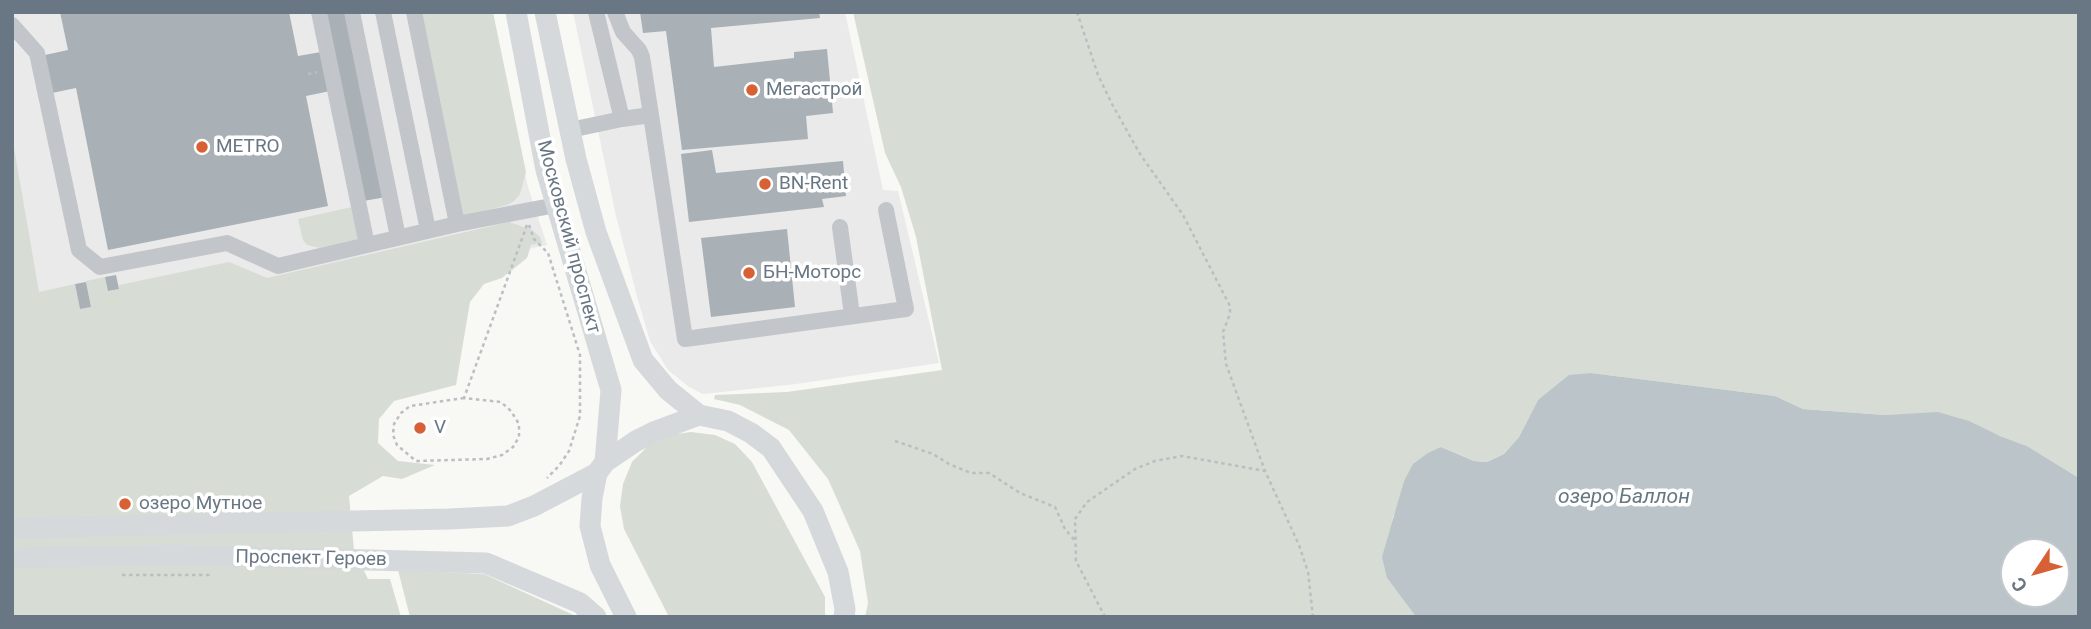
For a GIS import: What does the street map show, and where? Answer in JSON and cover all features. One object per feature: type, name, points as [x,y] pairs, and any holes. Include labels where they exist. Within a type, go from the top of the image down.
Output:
[{"type":"main road","name":"Московский проспект","points":[[516,12],[546,170],[611,390],[601,467],[592,498],[590,526],[600,565],[626,617]]},
{"type":"main road","name":"Московский проспект","points":[[545,12],[569,130],[596,232],[643,360],[668,390],[699,415]]},
{"type":"main road","name":"Проспект Героев","points":[[12,528],[508,516],[534,506],[656,431],[699,415]]},
{"type":"main road","points":[[699,415],[728,421],[771,448],[813,511],[838,572],[845,617]]},
{"type":"main road","name":"Проспект Героев","points":[[12,558],[176,555],[486,563],[580,603],[596,617]]},
{"type":"lane","points":[[319,12],[367,245]]},
{"type":"lane","points":[[352,12],[398,237]]},
{"type":"lane","points":[[383,12],[428,230]]},
{"type":"lane","points":[[414,12],[457,223]]},
{"type":"lane","points":[[596,12],[622,120]]},
{"type":"lane","points":[[615,12],[623,32],[642,57],[685,339],[906,309],[886,210]]},
{"type":"lane","points":[[12,25],[37,53],[79,250],[100,267],[228,243],[278,266],[457,223],[556,205]]},
{"type":"lane","points":[[569,130],[651,115]]},
{"type":"lane","points":[[840,227],[852,315]]},
{"type":"path","points":[[1077,12],[1098,75],[1112,104],[1140,155],[1183,215],[1230,306],[1223,332],[1226,364],[1265,471],[1299,545],[1308,572],[1313,617]]},
{"type":"path","points":[[464,398],[528,221],[534,239],[548,253],[580,355],[580,416],[569,451],[545,480]]},
{"type":"path","points":[[464,398],[501,402],[511,411],[519,424],[519,437],[513,447],[502,455],[486,459],[416,461],[397,445],[393,435],[394,424],[410,406],[464,398]]},
{"type":"path","points":[[895,441],[933,454],[949,464],[971,472],[989,473],[1020,493],[1055,507],[1065,529],[1076,542]]},
{"type":"path","points":[[1105,617],[1076,561],[1075,519],[1087,502],[1135,469],[1155,461],[1182,456],[1265,471]]},
{"type":"shaded area","points":[[12,12],[490,12],[528,187],[547,245],[49,352],[12,146]]},
{"type":"shaded area","points":[[420,12],[493,12],[526,172],[520,194],[507,205],[462,217]]},
{"type":"shaded area","points":[[573,12],[845,12],[883,190],[898,191],[939,363],[796,384],[703,394],[689,387],[668,370],[650,341],[638,300],[616,216]]},
{"type":"shaded area","points":[[853,12],[2079,12],[2079,478],[2027,446],[1938,413],[1885,415],[1803,409],[1775,396],[1591,373],[1538,400],[1519,437],[1504,454],[1487,462],[1474,461],[1441,447],[1404,481],[1398,508],[1393,517],[1387,578],[1416,617],[865,617],[868,603],[860,551],[828,479],[789,430],[740,405],[714,399],[715,395],[787,392],[942,370],[916,237],[901,187],[885,153]]},
{"type":"shaded area","points":[[12,136],[39,292],[75,284],[80,309],[91,307],[86,281],[105,277],[109,291],[119,289],[119,285],[229,262],[267,278],[509,222],[532,230],[540,237],[542,243],[531,245],[527,258],[502,278],[484,284],[470,302],[456,385],[394,401],[379,419],[378,443],[398,461],[435,465],[402,479],[383,476],[349,496],[354,550],[368,579],[390,579],[401,617],[12,617]]},
{"type":"shaded area","points":[[352,207],[358,239],[320,248],[307,245],[303,240],[298,219]]},
{"type":"shaded area","points":[[691,432],[715,435],[735,444],[752,462],[825,597],[825,617],[669,617],[624,529],[620,506],[623,484],[632,462],[648,446],[669,435]]},
{"type":"shaded area","points":[[398,570],[484,574],[578,617],[410,617]]},
{"type":"water","name":"озеро Баллон","points":[[1591,373],[1775,396],[1803,409],[1885,415],[1938,412],[1969,421],[2027,446],[2079,478],[2079,617],[1416,617],[1387,578],[1382,557],[1404,481],[1413,464],[1441,447],[1474,461],[1487,462],[1504,454],[1519,437],[1538,400],[1569,375]]},
{"type":"building","name":"METRO","points":[[60,12],[289,12],[298,56],[327,51],[319,12],[347,12],[386,197],[358,202],[335,90],[306,96],[328,206],[108,250],[76,88],[52,93],[45,55],[68,50]]},
{"type":"building","name":"Мегастрой","points":[[640,12],[819,12],[820,18],[711,28],[714,67],[794,58],[794,52],[827,49],[833,113],[806,116],[808,139],[682,150],[666,31],[643,33]]},
{"type":"building","name":"BN-Rent","points":[[712,150],[716,173],[843,161],[846,196],[822,199],[824,207],[689,222],[681,154]]},
{"type":"building","name":"БН-Моторс","points":[[787,229],[795,307],[711,317],[701,238]]},
{"type":"building","points":[[116,275],[119,289],[108,291],[105,277]]},
{"type":"building","points":[[86,282],[91,307],[80,309],[75,284]]},
{"type":"place","name":"Мегастрой","points":[[752,90]]},
{"type":"place","name":"METRO","points":[[202,147]]},
{"type":"place","name":"BN-Rent","points":[[765,184]]},
{"type":"place","name":"БН-Моторс","points":[[749,273]]},
{"type":"place","name":"V","points":[[420,428]]},
{"type":"place","name":"озеро Мутное","points":[[125,504]]}]
